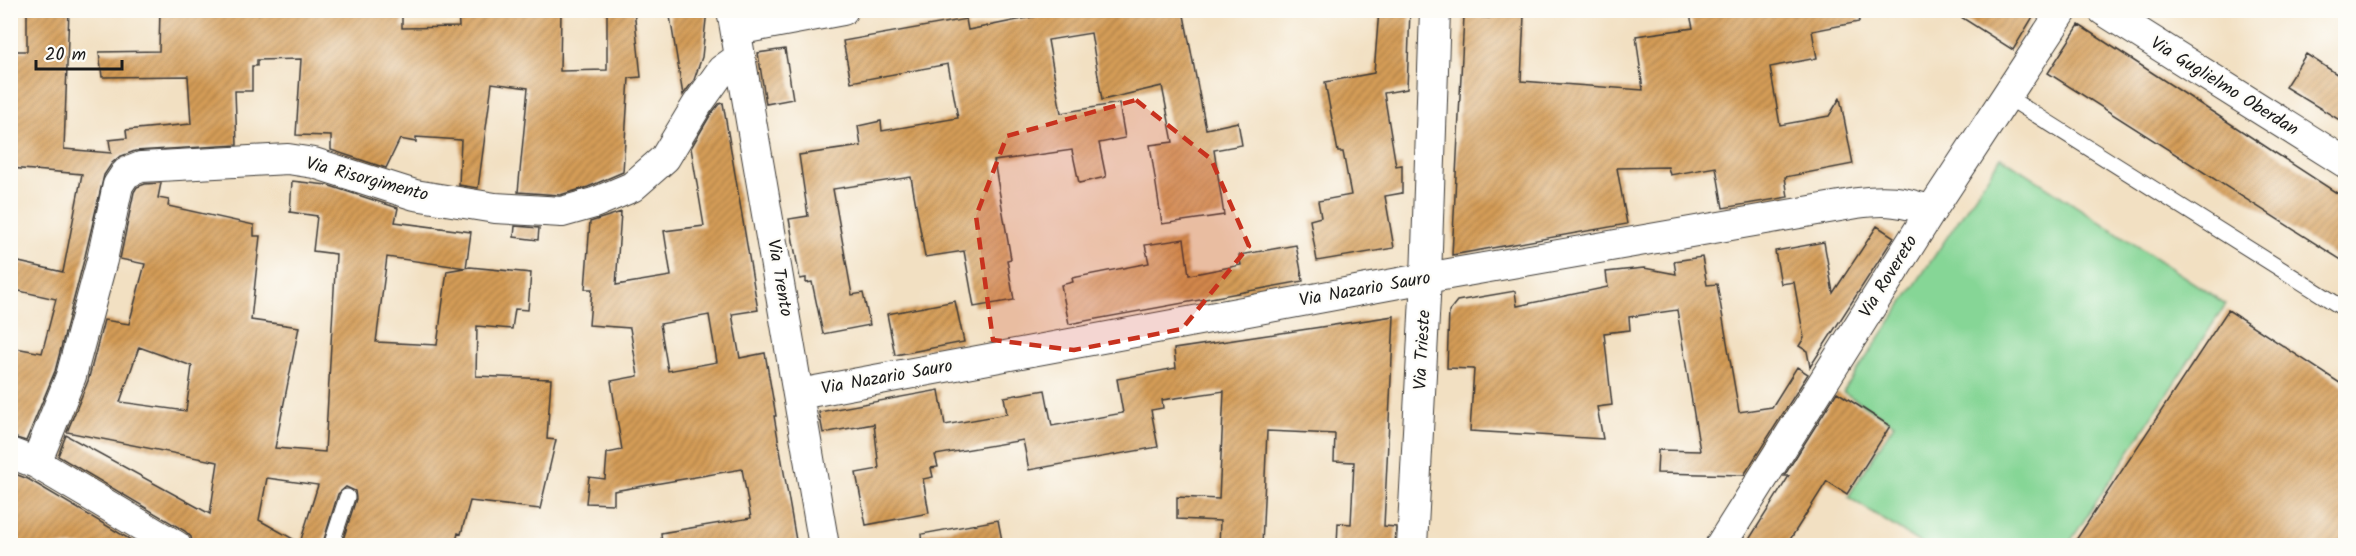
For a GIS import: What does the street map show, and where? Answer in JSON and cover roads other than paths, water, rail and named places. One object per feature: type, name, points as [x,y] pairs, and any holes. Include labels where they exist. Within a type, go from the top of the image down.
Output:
[{"type":"street","points":[[736,33],[843,10]]},
{"type":"street","name":"Via Trieste","points":[[1413,546],[1426,278],[1435,10]]},
{"type":"street","name":"Via Rovereto","points":[[1720,546],[1930,211],[2063,10]]},
{"type":"street","name":"Via Guglielmo Oberdan","points":[[2103,10],[2346,163]]},
{"type":"street","name":"Via Trento","points":[[736,33],[800,394],[824,546]]},
{"type":"street","name":"Via Risorgimento","points":[[23,458],[71,376],[102,260],[118,185],[126,173],[141,167],[288,159],[314,163],[415,195],[495,208],[562,212],[594,203],[632,187],[665,158],[722,70],[736,33]]},
{"type":"street","name":"Via Nazario Sauro","points":[[800,394],[1426,278],[1857,202],[1884,199],[1903,201],[1930,211]]},
{"type":"street","points":[[23,458],[176,546]]},
{"type":"lane","points":[[2006,96],[2346,310]]},
{"type":"lane","points":[[331,546],[347,497]]}]
